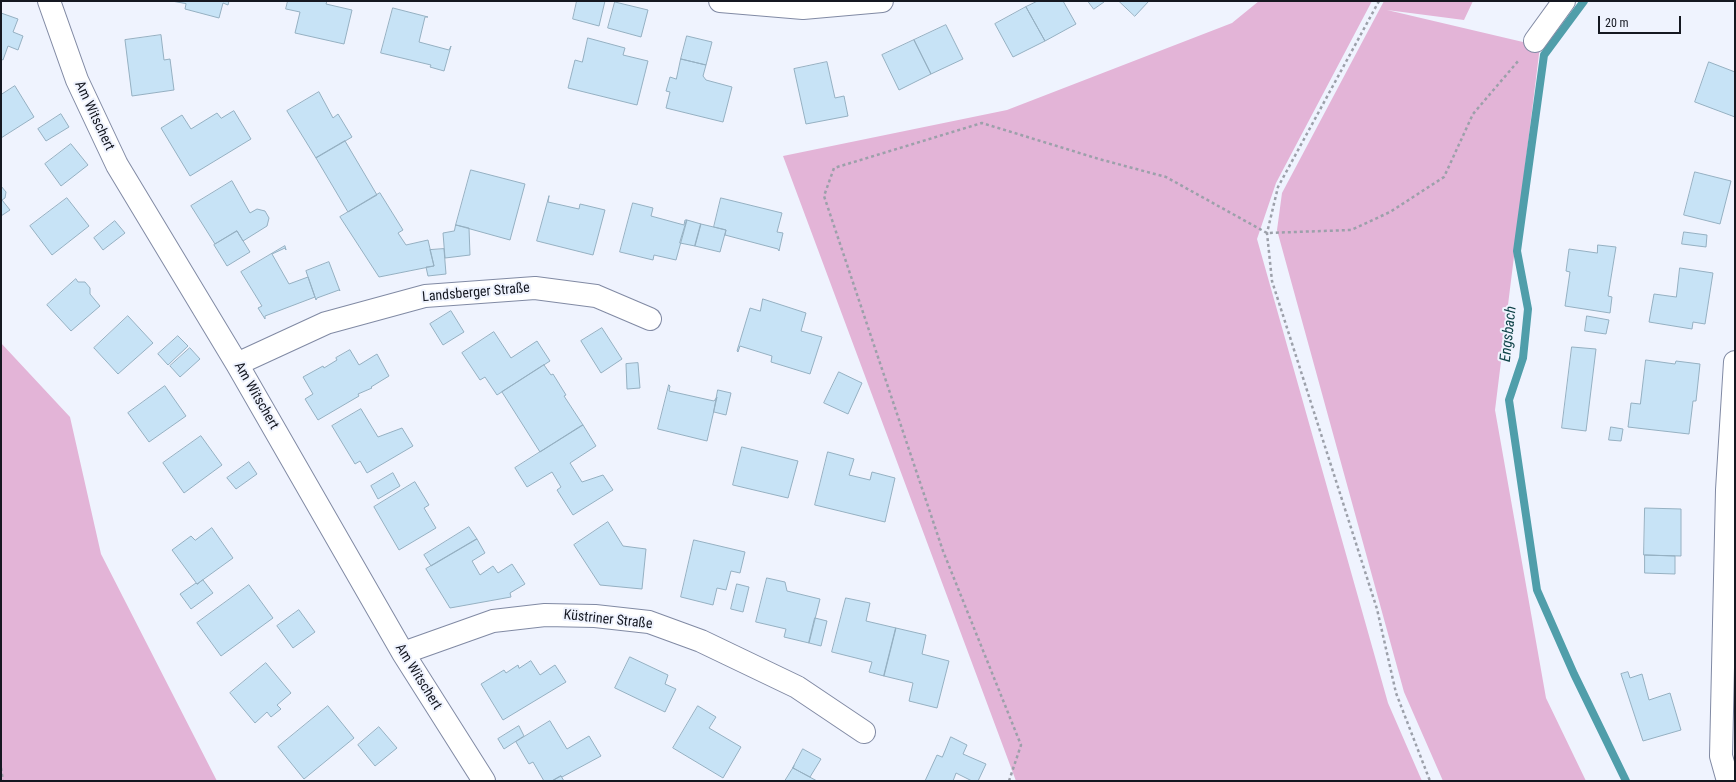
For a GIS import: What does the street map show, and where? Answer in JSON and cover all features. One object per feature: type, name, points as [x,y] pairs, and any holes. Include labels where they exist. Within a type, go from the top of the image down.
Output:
[{"type":"street","name":"Am Witschert","points":[[49,1],[77,80],[117,165],[237,364],[403,653],[484,781]]},
{"type":"street","points":[[720,1],[803,8],[882,1]]},
{"type":"street","points":[[1535,41],[1564,1]]},
{"type":"street","name":"Landsberger Straße","points":[[237,364],[326,323],[426,296],[535,288],[596,296],[650,319]]},
{"type":"street","points":[[1728,781],[1721,756],[1727,490],[1735,362]]},
{"type":"street","name":"Küstriner Straße","points":[[403,653],[493,621],[545,615],[595,616],[649,622],[701,641],[797,687],[864,732]]},
{"type":"path","points":[[1379,1],[1278,188],[1267,233],[1272,281],[1377,609],[1396,693],[1430,781]]},
{"type":"path","points":[[1009,781],[1021,745],[943,551],[824,196],[834,168],[982,123],[1099,159],[1166,177],[1267,233],[1350,230],[1390,212],[1444,177],[1473,114],[1535,41]]},
{"type":"path","points":[[1,768],[3,781]]},
{"type":"shaded area","points":[[1259,1],[1372,1],[1276,183],[1257,239],[1388,703],[1422,781],[1016,781],[783,156],[1007,110],[1232,23]]},
{"type":"shaded area","points":[[1384,1],[1473,1],[1464,20],[1387,10],[1540,46],[1495,410],[1546,698],[1586,781],[1443,781],[1404,692],[1277,230],[1282,193]]},
{"type":"shaded area","points":[[1,343],[70,417],[101,554],[217,781],[1,781]]},
{"type":"building","points":[[172,1],[229,1],[228,5],[223,3],[219,18],[185,9],[186,4]]},
{"type":"building","points":[[288,1],[327,1],[326,4],[352,10],[344,44],[295,33],[300,12],[286,9]]},
{"type":"building","points":[[577,1],[605,1],[599,26],[573,19]]},
{"type":"building","points":[[1038,1],[1063,1],[1076,24],[1045,41],[1026,7]]},
{"type":"building","points":[[1088,1],[1103,1],[1104,2],[1094,9]]},
{"type":"building","points":[[1119,1],[1149,1],[1135,16]]},
{"type":"building","points":[[615,2],[648,10],[641,37],[608,28]]},
{"type":"building","points":[[1026,7],[1045,41],[1013,57],[995,24]]},
{"type":"building","points":[[393,8],[428,17],[425,17],[419,42],[449,50],[451,46],[444,71],[430,67],[431,65],[381,53]]},
{"type":"building","points":[[1,13],[18,19],[13,32],[23,36],[18,50],[8,46],[3,60],[1,59]]},
{"type":"building","points":[[946,25],[963,59],[931,74],[914,40]]},
{"type":"building","points":[[161,35],[164,60],[170,59],[174,90],[132,96],[125,40]]},
{"type":"building","points":[[687,36],[712,42],[706,65],[681,59]]},
{"type":"building","points":[[588,38],[625,48],[623,55],[648,61],[637,105],[568,88],[575,60],[582,62]]},
{"type":"building","points":[[914,40],[931,74],[899,90],[882,55]]},
{"type":"building","points":[[681,59],[706,65],[703,76],[706,80],[732,87],[723,122],[666,108],[670,92],[666,91],[670,77],[676,79]]},
{"type":"building","points":[[827,62],[835,98],[844,96],[848,116],[806,124],[794,69]]},
{"type":"building","points":[[1709,62],[1735,72],[1735,117],[1695,102]]},
{"type":"building","points":[[15,86],[34,117],[1,138],[1,95]]},
{"type":"building","points":[[319,92],[333,118],[338,114],[352,137],[316,158],[287,111]]},
{"type":"building","points":[[234,111],[251,139],[190,176],[161,128],[182,115],[191,129],[217,113],[221,118]]},
{"type":"building","points":[[61,114],[69,127],[46,141],[38,129]]},
{"type":"building","points":[[345,141],[377,195],[348,212],[316,158]]},
{"type":"building","points":[[71,144],[88,165],[61,186],[45,164]]},
{"type":"building","points":[[471,170],[525,184],[510,240],[456,225]]},
{"type":"building","points":[[1695,172],[1731,181],[1720,224],[1684,215]]},
{"type":"building","points":[[232,181],[250,213],[257,209],[265,211],[269,218],[267,226],[243,241],[237,231],[215,244],[191,206]]},
{"type":"building","points":[[1,186],[6,192],[5,198],[2,200],[10,210],[1,216]]},
{"type":"building","points":[[380,193],[403,230],[398,233],[406,245],[428,240],[434,266],[379,277],[340,217]]},
{"type":"building","points":[[549,196],[548,202],[579,209],[580,204],[605,210],[593,255],[537,241]]},
{"type":"building","points":[[67,198],[89,226],[52,255],[30,226]]},
{"type":"building","points":[[721,198],[782,213],[777,232],[783,233],[779,251],[778,249],[725,235],[726,230],[714,227]]},
{"type":"building","points":[[633,203],[653,208],[651,216],[684,225],[685,220],[687,220],[676,260],[654,255],[653,260],[620,252]]},
{"type":"building","points":[[687,220],[701,224],[695,246],[680,243]]},
{"type":"building","points":[[115,221],[125,233],[103,250],[94,238]]},
{"type":"building","points":[[701,224],[726,230],[720,252],[695,246]]},
{"type":"building","points":[[456,225],[469,228],[470,255],[445,258],[443,233],[454,231]]},
{"type":"building","points":[[237,231],[250,252],[227,266],[214,245]]},
{"type":"building","points":[[1684,232],[1707,235],[1706,247],[1682,244]]},
{"type":"building","points":[[1598,245],[1616,247],[1608,296],[1612,297],[1610,313],[1565,306],[1570,272],[1566,271],[1569,249],[1597,253]]},
{"type":"building","points":[[285,246],[286,250],[285,248],[272,254],[289,284],[308,277],[315,297],[265,316],[265,319],[258,308],[262,306],[241,272]]},
{"type":"building","points":[[444,249],[446,274],[428,276],[426,267],[434,266],[430,250]]},
{"type":"building","points":[[329,262],[340,291],[339,290],[317,298],[316,300],[306,271]]},
{"type":"building","points":[[1680,268],[1713,273],[1705,324],[1693,322],[1692,329],[1649,322],[1654,294],[1676,297]]},
{"type":"building","points":[[76,279],[78,282],[85,282],[90,288],[90,294],[100,306],[71,331],[47,305]]},
{"type":"building","points":[[763,299],[806,313],[801,331],[822,337],[810,374],[771,362],[772,356],[740,346],[738,352],[737,351],[750,308],[760,311]]},
{"type":"building","points":[[451,311],[464,332],[443,345],[430,324]]},
{"type":"building","points":[[128,316],[153,343],[118,374],[94,348]]},
{"type":"building","points":[[1587,316],[1609,320],[1606,334],[1585,331]]},
{"type":"building","points":[[602,328],[622,359],[601,373],[581,341]]},
{"type":"building","points":[[494,332],[511,358],[537,341],[550,361],[497,395],[485,377],[480,380],[462,353]]},
{"type":"building","points":[[178,336],[188,346],[168,365],[158,354]]},
{"type":"building","points":[[1572,347],[1596,349],[1586,431],[1562,428]]},
{"type":"building","points":[[190,348],[200,359],[180,377],[170,366]]},
{"type":"building","points":[[350,350],[359,365],[377,354],[389,376],[371,387],[372,388],[358,394],[359,396],[318,420],[305,399],[313,394],[303,377],[323,366],[324,368],[337,360],[336,358]]},
{"type":"building","points":[[1646,360],[1675,364],[1676,361],[1700,364],[1696,401],[1693,401],[1689,434],[1628,427],[1631,403],[1640,404]]},
{"type":"building","points":[[638,363],[640,388],[627,389],[626,364]]},
{"type":"building","points":[[544,365],[551,375],[553,374],[566,395],[564,396],[583,425],[540,452],[502,392]]},
{"type":"building","points":[[839,372],[862,383],[848,414],[824,403]]},
{"type":"building","points":[[669,385],[669,391],[714,401],[717,397],[707,441],[658,429]]},
{"type":"building","points":[[165,386],[186,416],[149,442],[128,413]]},
{"type":"building","points":[[718,390],[731,393],[726,415],[714,412]]},
{"type":"building","points":[[361,409],[378,437],[402,428],[413,446],[367,473],[360,461],[355,464],[332,426]]},
{"type":"building","points":[[583,425],[596,446],[570,463],[582,482],[603,475],[613,490],[573,515],[557,490],[561,487],[552,472],[527,487],[515,468]]},
{"type":"building","points":[[1611,427],[1623,429],[1621,441],[1609,440]]},
{"type":"building","points":[[201,436],[222,465],[184,493],[163,463]]},
{"type":"building","points":[[742,447],[798,461],[788,498],[733,485]]},
{"type":"building","points":[[828,452],[854,459],[849,475],[870,480],[872,472],[895,478],[885,522],[815,505]]},
{"type":"building","points":[[249,462],[257,474],[236,489],[227,478]]},
{"type":"building","points":[[393,473],[400,486],[378,499],[371,486]]},
{"type":"building","points":[[415,482],[429,505],[424,508],[436,528],[399,550],[374,507]]},
{"type":"building","points":[[1645,508],[1681,509],[1681,556],[1644,555]]},
{"type":"building","points":[[608,522],[623,546],[646,549],[642,589],[600,585],[574,545]]},
{"type":"building","points":[[469,527],[477,539],[431,566],[424,555]]},
{"type":"building","points":[[212,528],[233,558],[197,584],[172,550],[191,536],[195,540]]},
{"type":"building","points":[[477,539],[485,553],[472,561],[480,575],[493,566],[498,573],[512,564],[525,584],[510,593],[511,597],[450,608],[426,569]]},
{"type":"building","points":[[694,540],[745,552],[740,573],[731,571],[726,590],[717,588],[713,605],[681,597]]},
{"type":"building","points":[[1645,555],[1675,556],[1675,574],[1645,573]]},
{"type":"building","points":[[767,578],[785,582],[787,591],[820,599],[809,643],[784,637],[786,629],[756,622]]},
{"type":"building","points":[[203,580],[213,593],[191,609],[180,594]]},
{"type":"building","points":[[737,584],[749,587],[743,612],[731,609]]},
{"type":"building","points":[[249,585],[273,618],[221,656],[197,623]]},
{"type":"building","points":[[846,598],[870,603],[866,621],[896,628],[884,676],[869,672],[872,662],[832,652]]},
{"type":"building","points":[[299,610],[315,632],[293,648],[277,626]]},
{"type":"building","points":[[815,618],[827,621],[821,646],[809,643]]},
{"type":"building","points":[[896,628],[926,635],[922,654],[949,661],[937,708],[909,701],[913,683],[884,676]]},
{"type":"building","points":[[630,657],[668,675],[665,684],[676,689],[665,712],[615,688]]},
{"type":"building","points":[[531,661],[540,675],[555,665],[566,682],[503,720],[481,684],[504,670],[506,673],[518,665],[519,668]]},
{"type":"building","points":[[266,663],[291,693],[277,705],[281,709],[271,717],[267,712],[255,723],[230,693]]},
{"type":"building","points":[[1628,672],[1630,678],[1642,674],[1649,700],[1670,693],[1681,730],[1643,741],[1621,674]]},
{"type":"building","points":[[328,706],[354,738],[304,779],[278,747]]},
{"type":"building","points":[[698,706],[716,717],[709,728],[741,747],[723,778],[673,748]]},
{"type":"building","points":[[550,721],[567,749],[589,736],[601,756],[562,777],[561,776],[552,781],[544,781],[533,762],[529,764],[516,742]]},
{"type":"building","points":[[519,726],[524,736],[504,749],[498,739]]},
{"type":"building","points":[[379,727],[397,748],[375,766],[358,745]]},
{"type":"building","points":[[951,737],[967,745],[963,754],[986,764],[978,781],[972,781],[956,773],[953,781],[925,781],[937,755],[942,757]]},
{"type":"building","points":[[803,749],[821,759],[810,777],[793,768]]},
{"type":"building","points":[[794,766],[793,768],[817,781],[785,781]]},
{"type":"building","points":[[561,776],[564,781],[552,781]]},
{"type":"waterway","name":"Engsbach","points":[[1584,1],[1544,55],[1517,251],[1528,309],[1523,358],[1509,400],[1537,590],[1574,674],[1626,781]]}]
